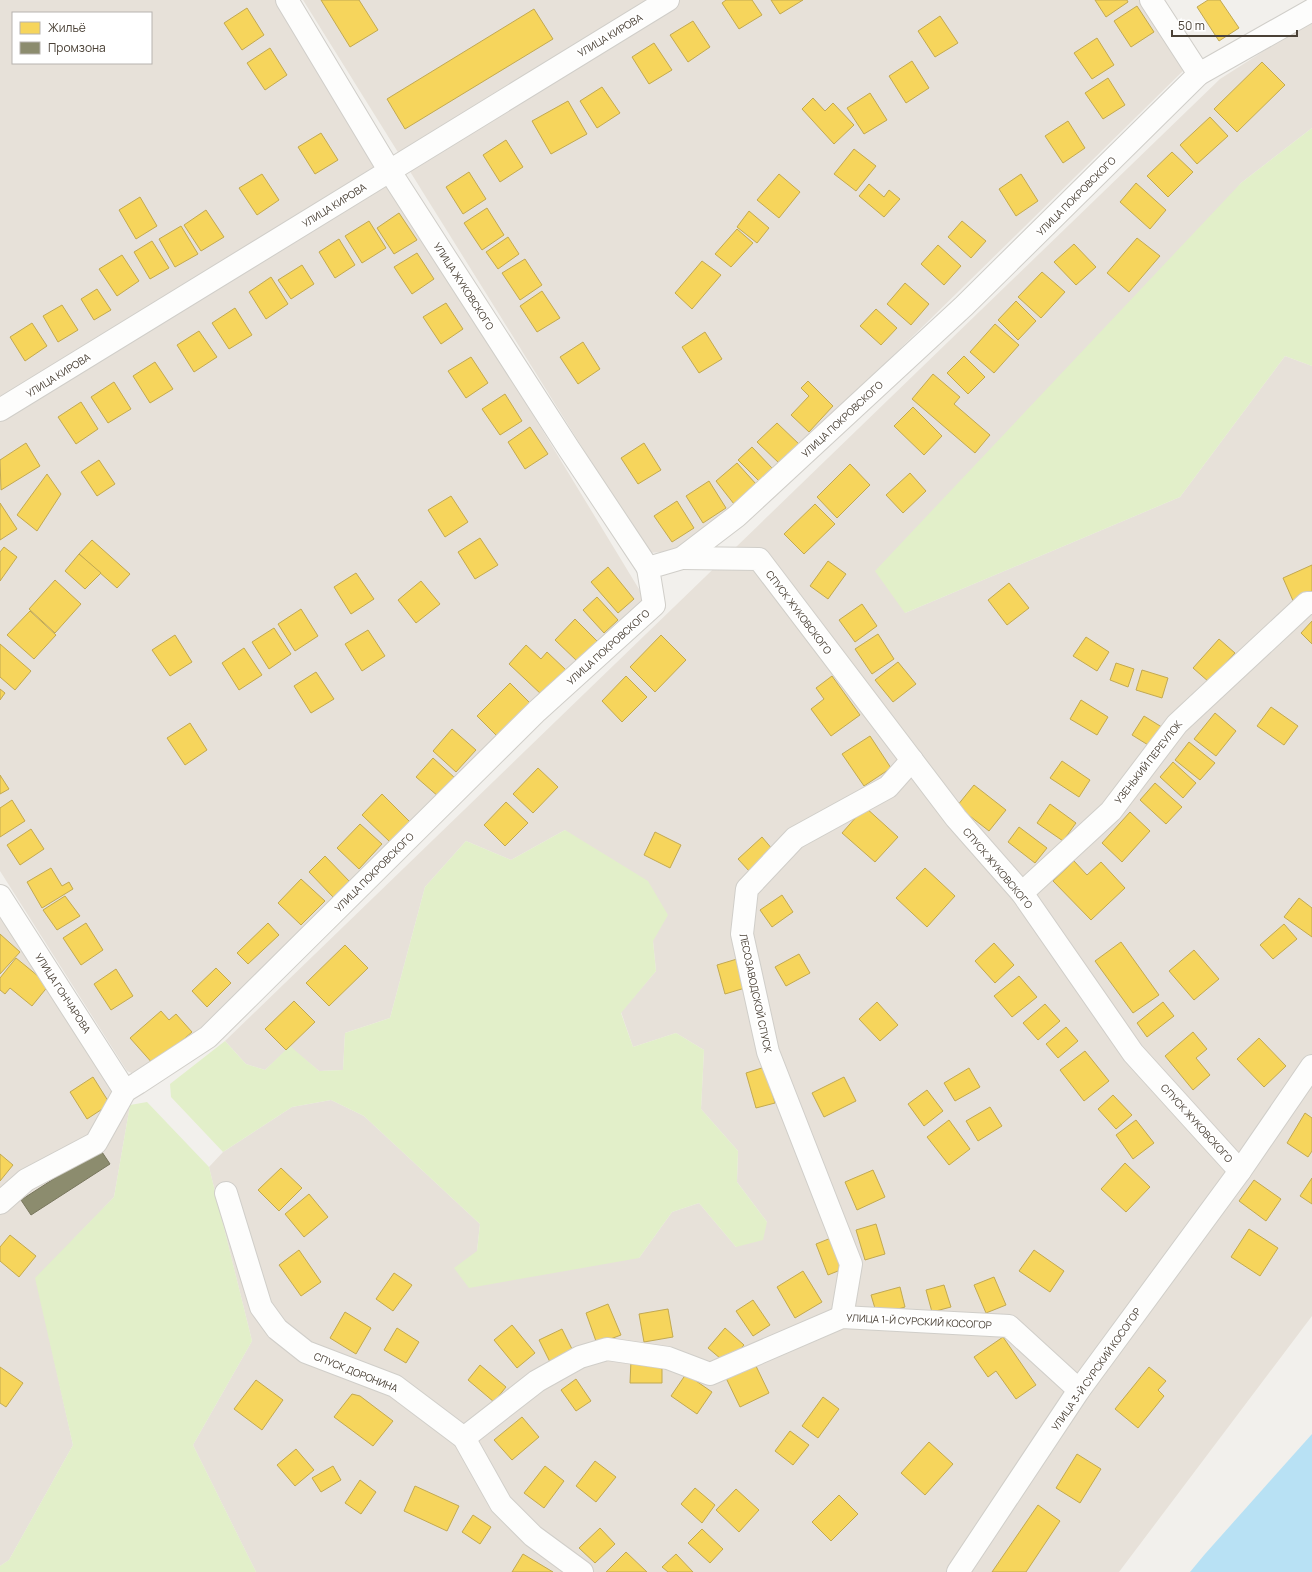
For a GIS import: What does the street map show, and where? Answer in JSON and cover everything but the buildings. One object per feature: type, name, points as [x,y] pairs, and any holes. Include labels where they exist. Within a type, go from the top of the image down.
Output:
[{"type":"street","name":"УЛИЦА ЖУКОВСКОГО","points":[[288,0],[390,170],[564,442],[648,568]]},
{"type":"street","name":"УЛИЦА КИРОВА","points":[[0,410],[668,0]]},
{"type":"street","points":[[1151,0],[1200,74]]},
{"type":"street","name":"УЛИЦА ПОКРОВСКОГО","points":[[125,1091],[138,1084],[208,1037],[538,711],[654,605],[648,568],[682,558],[736,516],[964,306],[1200,74],[1312,10]]},
{"type":"street","name":"СПУСК ЖУКОВСКОГО","points":[[682,558],[759,559],[956,818],[1022,893],[1133,1053],[1240,1171],[1312,1066]]},
{"type":"street","name":"УЗЕНЬКИЙ ПЕРЕУЛОК","points":[[1022,893],[1111,811],[1176,724],[1307,604],[1312,603]]},
{"type":"street","name":"ЛЕСОЗАВОДСКОЙ СПУСК","points":[[842,1317],[851,1264],[768,1052],[742,934],[747,889],[795,838],[888,787],[912,760]]},
{"type":"street","name":"УЛИЦА ГОНЧАРОВА","points":[[0,896],[125,1091]]},
{"type":"street","points":[[0,1203],[26,1180],[96,1143],[125,1091]]},
{"type":"street","name":"УЛИЦА 3-Й СУРСКИЙ КОСОГОР","points":[[958,1572],[1079,1390],[1240,1171]]},
{"type":"street","name":"СПУСК ДОРОНИНА","points":[[226,1193],[261,1308],[277,1329],[306,1352],[395,1386],[464,1438],[501,1504],[533,1536],[582,1572]]},
{"type":"street","name":"УЛИЦА 1-Й СУРСКИЙ КОСОГОР","points":[[464,1438],[537,1381],[580,1357],[607,1349],[668,1358],[710,1374],[842,1317],[1009,1326],[1079,1390]]},
{"type":"shaded area","points":[[0,0],[281,0],[645,599],[203,1033],[141,1077],[127,1071],[0,871]]},
{"type":"shaded area","points":[[303,0],[1144,0],[1187,67],[739,507],[677,551],[648,553]]},
{"type":"shaded area","points":[[1312,20],[1312,128],[1241,183],[905,613],[1180,497],[1285,356],[1312,366],[1312,1316],[1119,1572],[256,1572],[193,1445],[252,1341],[209,1167],[223,1152],[292,1107],[331,1100],[364,1116],[480,1224],[477,1251],[639,1258],[672,1212],[699,1203],[736,1247],[767,1222],[737,1182],[738,1151],[701,1109],[704,1050],[676,1033],[633,1047],[621,1012],[656,971],[653,941],[565,830],[511,860],[466,841],[425,887],[390,1018],[345,1033],[343,1070],[319,1071],[290,1047],[265,1070],[246,1064],[225,1041],[1220,79]]},
{"type":"shaded area","points":[[0,908],[130,1105],[114,1197],[36,1278],[73,1445],[9,1560],[0,1566]]},
{"type":"green space","points":[[1312,128],[1312,366],[1285,356],[1180,497],[905,613],[875,571],[1241,183]]},
{"type":"green space","points":[[565,830],[648,881],[668,915],[653,941],[656,971],[621,1013],[633,1047],[676,1033],[704,1050],[701,1109],[738,1151],[737,1182],[767,1222],[763,1240],[736,1247],[699,1203],[672,1212],[639,1258],[469,1288],[454,1268],[477,1251],[480,1224],[364,1116],[331,1100],[292,1107],[223,1152],[171,1097],[170,1084],[225,1041],[246,1064],[265,1070],[290,1046],[319,1071],[343,1070],[345,1033],[390,1018],[425,887],[466,841],[511,860]]},
{"type":"green space","points":[[147,1102],[209,1167],[252,1341],[193,1445],[256,1572],[0,1572],[0,1566],[9,1560],[73,1445],[35,1278],[114,1197],[130,1105]]},
{"type":"water","points":[[1312,1434],[1312,1572],[1190,1572],[1205,1554]]}]
